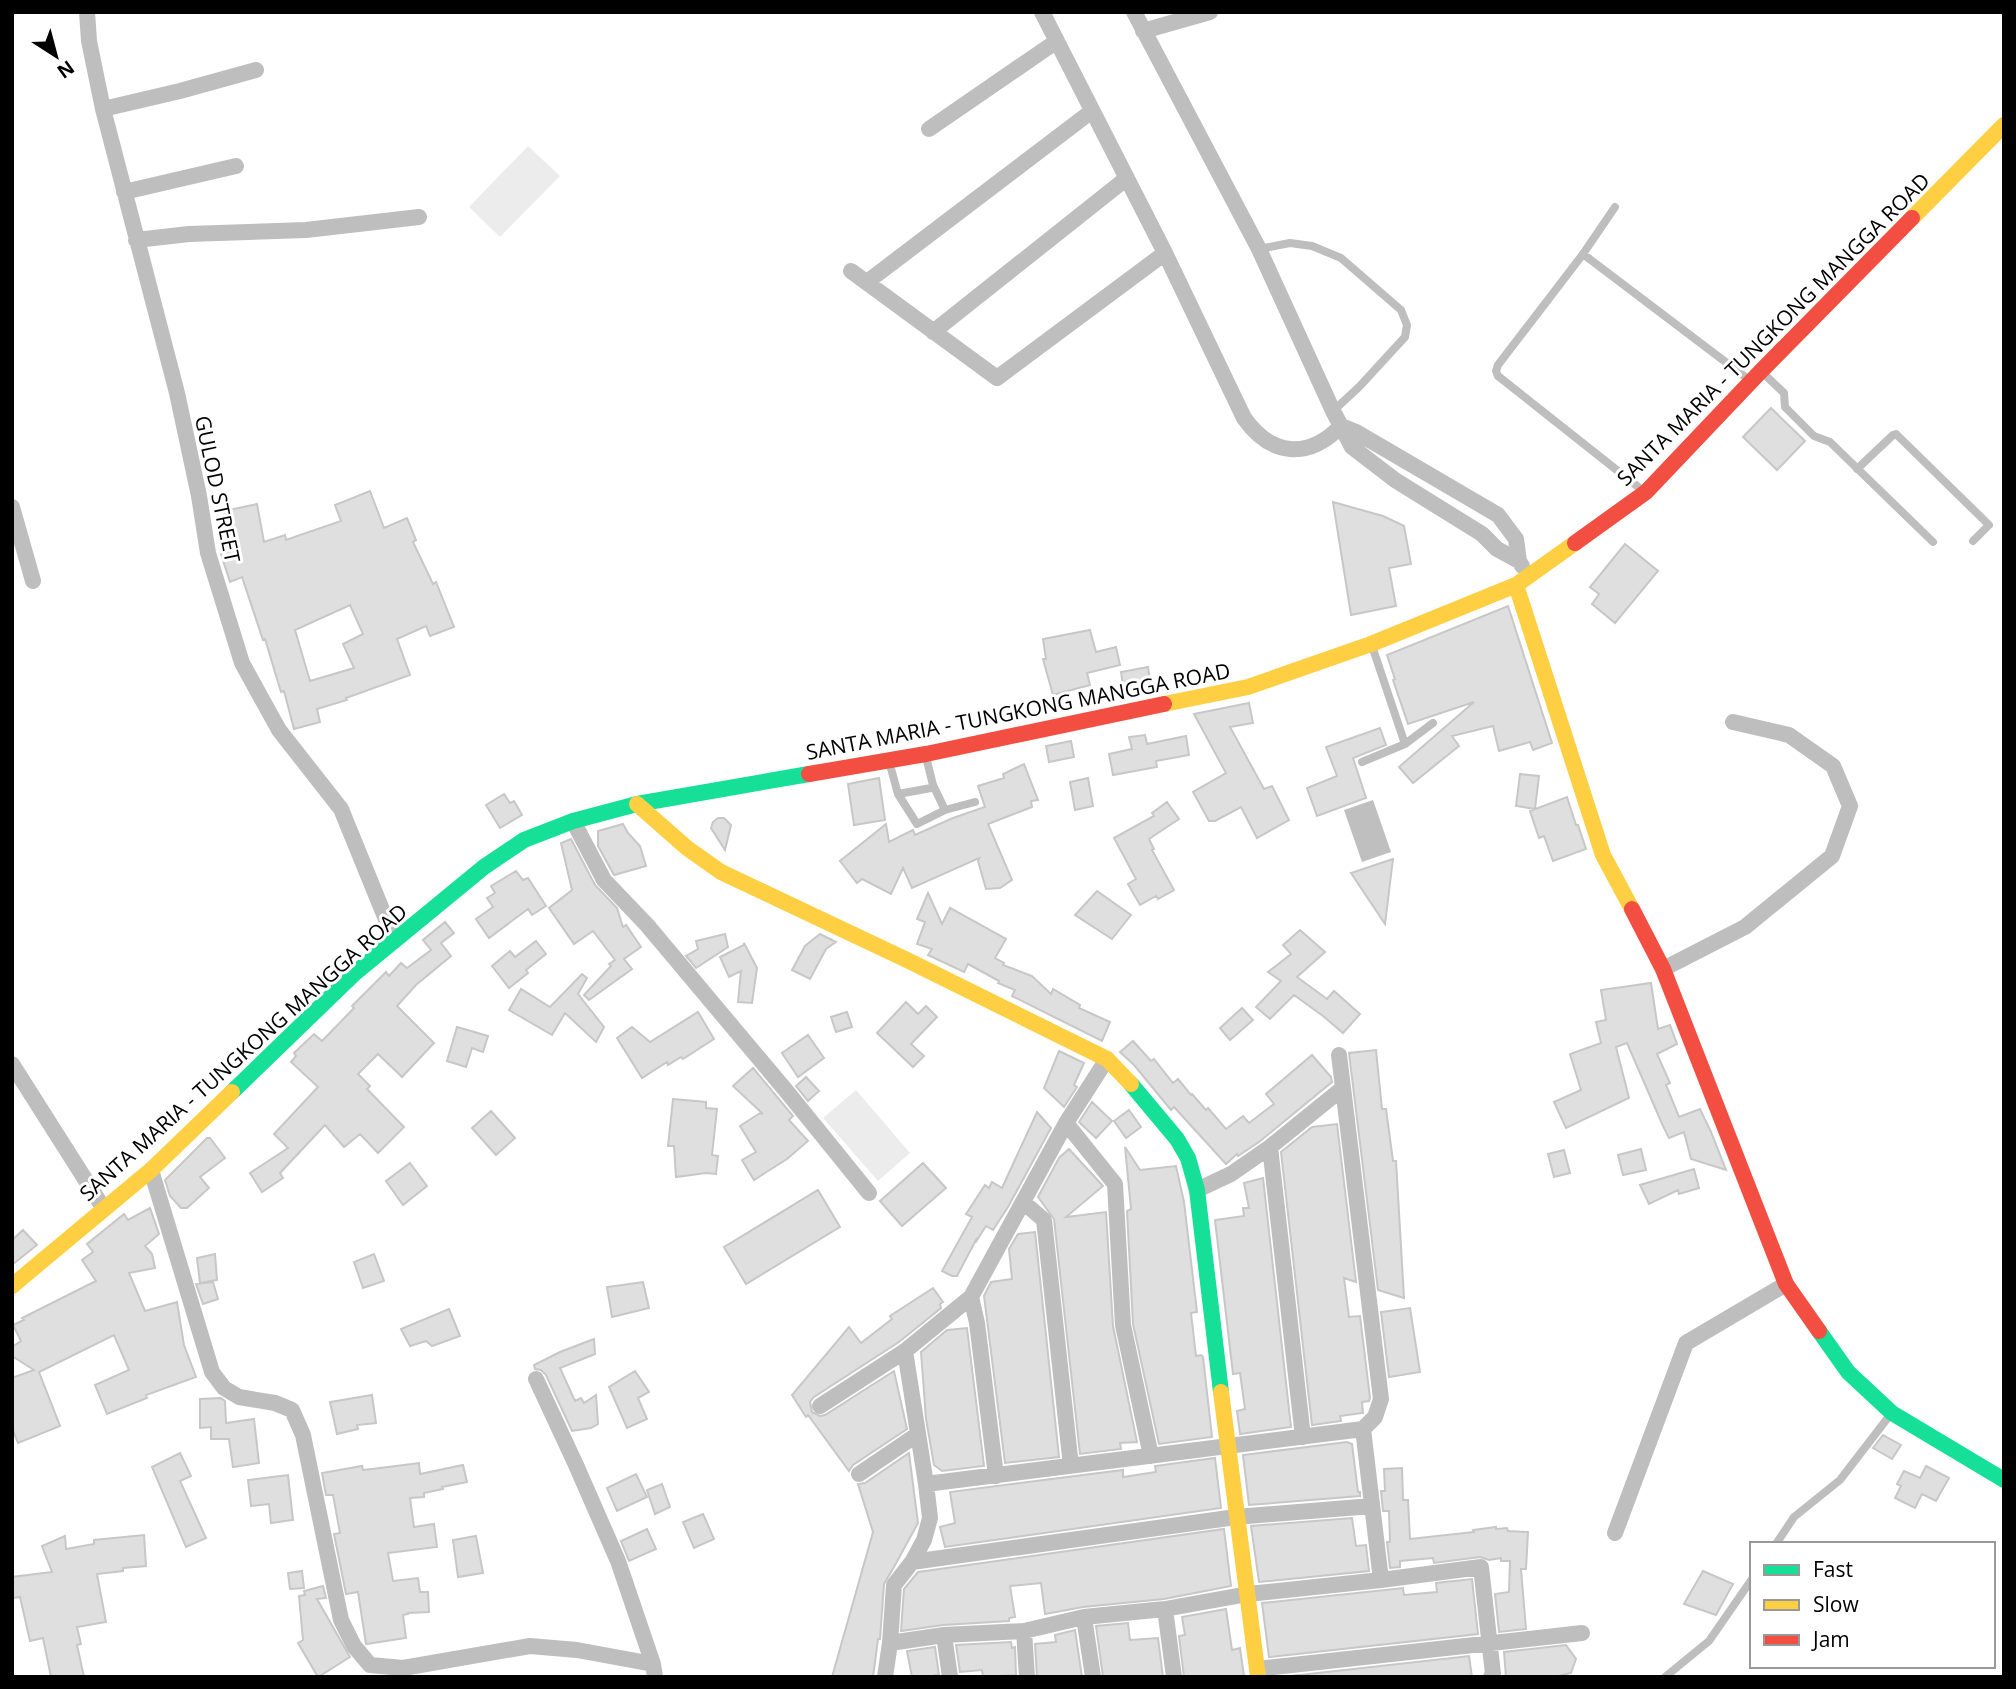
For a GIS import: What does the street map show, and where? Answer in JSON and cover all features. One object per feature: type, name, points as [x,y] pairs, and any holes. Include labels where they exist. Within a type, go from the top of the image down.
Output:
[{"type":"main road","name":"SANTA MARIA - TUNGKONG MANGGA ROAD","points":[[12,1286],[151,1170],[355,973],[394,939],[484,867],[524,841],[573,821],[637,804],[926,754],[1248,687],[1371,643],[1522,581],[1646,492],[1756,376],[2004,125]]},
{"type":"main road","points":[[1522,581],[1603,855],[1663,969],[1786,1284],[1848,1372],[1892,1413],[2004,1480]]},
{"type":"main road","points":[[637,804],[687,848],[721,872],[1107,1059],[1123,1074],[1177,1139],[1188,1158],[1197,1191],[1236,1517],[1258,1673]]},
{"type":"street","name":"GULOD STREET","points":[[87,12],[89,41],[103,109],[177,393],[208,553],[242,663],[279,730],[341,809],[394,939]]},
{"type":"street","points":[[1042,12],[1166,253],[1244,418],[1254,432],[1270,444],[1301,449],[1323,442],[1341,426]]},
{"type":"street","points":[[1134,12],[1259,249],[1352,447],[1395,480],[1482,534],[1497,549],[1519,561]]},
{"type":"street","points":[[1143,31],[1210,12]]},
{"type":"street","points":[[929,129],[1057,41]]},
{"type":"street","points":[[103,109],[256,70]]},
{"type":"street","points":[[867,282],[1093,111]]},
{"type":"street","points":[[124,192],[236,166]]},
{"type":"street","points":[[933,332],[1127,178]]},
{"type":"street","points":[[136,240],[189,234],[306,230],[419,217]]},
{"type":"street","points":[[851,271],[996,378],[1166,253]]},
{"type":"street","points":[[1341,426],[1356,432],[1498,515],[1516,539],[1522,581]]},
{"type":"street","points":[[12,507],[18,551],[33,580]]},
{"type":"street","points":[[1663,969],[1745,927],[1832,856],[1850,806],[1833,766],[1789,735],[1733,722]]},
{"type":"street","points":[[573,821],[604,880],[647,925],[869,1193]]},
{"type":"street","points":[[926,1484],[1363,1429],[1375,1417],[1381,1399],[1339,1055]]},
{"type":"street","points":[[820,1406],[905,1351],[971,1297],[1066,1123],[1107,1059]]},
{"type":"street","points":[[12,1064],[104,1209]]},
{"type":"street","points":[[1197,1191],[1231,1174],[1270,1147],[1343,1088]]},
{"type":"street","points":[[1066,1123],[1115,1184],[1123,1325],[1150,1456]]},
{"type":"street","points":[[1270,1147],[1303,1437]]},
{"type":"street","points":[[151,1170],[212,1372],[224,1388],[239,1397],[275,1403],[292,1410],[303,1436],[341,1620],[354,1646],[370,1665],[404,1668],[530,1646],[577,1650],[654,1671]]},
{"type":"street","points":[[1023,1202],[1044,1220],[1071,1466]]},
{"type":"street","points":[[1615,1532],[1686,1343],[1786,1284]]},
{"type":"street","points":[[971,1297],[977,1323],[996,1476]]},
{"type":"street","points":[[885,1677],[894,1585],[912,1562],[924,1540],[930,1518],[905,1351]]},
{"type":"street","points":[[536,1379],[618,1561],[654,1671]]},
{"type":"street","points":[[1363,1429],[1381,1580]]},
{"type":"street","points":[[859,1474],[918,1434]]},
{"type":"street","points":[[912,1562],[1236,1517],[1372,1506]]},
{"type":"street","points":[[890,1643],[944,1635],[1024,1631],[1084,1617],[1165,1609],[1248,1594],[1481,1567],[1493,1674],[1491,1677]]},
{"type":"street","points":[[1165,1609],[1174,1677]]},
{"type":"street","points":[[1084,1617],[1093,1677]]},
{"type":"street","points":[[1024,1631],[1027,1677]]},
{"type":"street","points":[[1258,1673],[1582,1633]]},
{"type":"street","points":[[944,1635],[950,1677]]},
{"type":"lane","points":[[1615,207],[1496,371],[1498,376],[1646,492]]},
{"type":"lane","points":[[1259,249],[1290,243],[1312,246],[1340,258],[1401,310],[1407,325],[1405,337],[1333,411]]},
{"type":"lane","points":[[1583,254],[1784,393],[1785,407],[1814,436],[1829,442],[1933,542]]},
{"type":"lane","points":[[1857,469],[1896,435],[1989,525],[1973,541]]},
{"type":"lane","points":[[1371,643],[1405,744]]},
{"type":"lane","points":[[1362,762],[1405,744],[1433,723]]},
{"type":"lane","points":[[926,754],[933,785],[945,810]]},
{"type":"lane","points":[[889,761],[898,794],[917,824],[945,810],[975,802]]},
{"type":"lane","points":[[898,794],[931,788],[933,785]]},
{"type":"lane","points":[[1777,1542],[1794,1517],[1840,1479],[1892,1413]]},
{"type":"lane","points":[[1665,1677],[1709,1641],[1750,1582]]},
{"type":"shaded area","points":[[528,146],[560,176],[500,237],[469,207]]},
{"type":"shaded area","points":[[1373,800],[1391,852],[1362,862],[1344,810]]},
{"type":"shaded area","points":[[856,1090],[910,1153],[878,1181],[823,1118]]},
{"type":"building","points":[[1771,408],[1805,441],[1777,470],[1743,437]]},
{"type":"building","points":[[370,491],[384,528],[407,518],[416,540],[413,542],[433,584],[436,582],[454,627],[430,636],[426,626],[397,639],[410,675],[317,709],[320,722],[294,729],[284,691],[281,692],[242,577],[230,582],[221,554],[232,550],[224,511],[257,504],[264,542],[285,535],[286,540],[341,521],[335,505]],"holes":[[[350,605],[363,634],[343,644],[354,668],[310,681],[295,630]]]},
{"type":"building","points":[[1333,502],[1383,516],[1404,526],[1411,564],[1389,568],[1396,606],[1351,615]]},
{"type":"building","points":[[1625,544],[1658,571],[1615,623],[1592,604],[1599,594],[1590,587]]},
{"type":"building","points":[[1508,606],[1552,743],[1533,750],[1530,742],[1499,751],[1493,726],[1452,736],[1459,746],[1413,783],[1399,767],[1474,702],[1408,724],[1387,655]]},
{"type":"building","points":[[1090,630],[1096,652],[1116,647],[1120,665],[1087,673],[1090,685],[1053,695],[1043,659],[1046,659],[1043,639]]},
{"type":"building","points":[[1148,667],[1151,687],[1124,692],[1121,672]]},
{"type":"building","points":[[1249,703],[1253,723],[1230,727],[1264,789],[1272,786],[1289,820],[1257,838],[1241,807],[1215,821],[1209,821],[1193,792],[1226,773],[1194,714]]},
{"type":"building","points":[[1380,728],[1386,745],[1353,758],[1366,798],[1317,816],[1307,788],[1337,776],[1326,747]]},
{"type":"building","points":[[1145,735],[1147,744],[1186,736],[1189,755],[1156,761],[1157,767],[1113,775],[1109,754],[1132,749],[1129,737]]},
{"type":"building","points":[[1071,741],[1074,757],[1049,762],[1046,746]]},
{"type":"building","points":[[1024,764],[1038,800],[1031,801],[1032,807],[988,824],[1012,880],[1000,888],[986,889],[979,858],[912,888],[903,868],[891,894],[862,879],[857,883],[840,861],[886,824],[889,842],[913,830],[915,835],[985,807],[978,786],[1004,778],[1003,774]]},
{"type":"building","points":[[1520,774],[1539,776],[1535,809],[1516,806]]},
{"type":"building","points":[[879,778],[885,820],[854,825],[848,784]]},
{"type":"building","points":[[1088,778],[1093,806],[1075,810],[1070,782]]},
{"type":"building","points":[[504,794],[510,803],[514,801],[522,815],[500,828],[486,805]]},
{"type":"building","points":[[1567,797],[1586,849],[1553,861],[1544,836],[1539,838],[1530,811]]},
{"type":"building","points":[[1167,802],[1179,819],[1149,839],[1154,849],[1152,850],[1174,890],[1140,905],[1128,884],[1136,879],[1114,838],[1154,816],[1152,813]]},
{"type":"building","points":[[718,818],[724,818],[731,825],[725,850],[711,828]]},
{"type":"building","points":[[623,824],[640,846],[646,866],[614,875],[598,846],[598,831]]},
{"type":"building","points":[[571,839],[595,885],[617,908],[623,927],[626,925],[641,947],[624,959],[632,969],[589,1000],[584,995],[615,960],[593,931],[574,944],[549,908],[572,890],[561,843]]},
{"type":"building","points":[[1393,859],[1385,924],[1351,873]]},
{"type":"building","points":[[516,871],[523,880],[528,878],[546,906],[532,915],[528,909],[489,938],[476,919],[493,907],[487,898],[495,893],[491,886]]},
{"type":"building","points":[[1097,891],[1131,915],[1112,939],[1075,915]]},
{"type":"building","points":[[928,893],[942,924],[950,908],[1006,939],[995,958],[1004,963],[1003,965],[1032,976],[1051,994],[1053,989],[1080,1005],[1079,1008],[1110,1022],[1102,1041],[1012,996],[1015,990],[998,983],[999,981],[968,964],[964,972],[928,955],[932,949],[917,944],[925,922],[917,919]]},
{"type":"building","points":[[445,922],[454,933],[441,943],[451,956],[416,985],[397,1006],[434,1043],[402,1077],[378,1054],[358,1074],[370,1086],[367,1089],[404,1127],[378,1153],[360,1134],[344,1147],[325,1125],[280,1173],[283,1178],[262,1192],[250,1173],[288,1148],[274,1134],[318,1087],[291,1062],[296,1056],[294,1053],[314,1034],[322,1041],[386,972],[389,976],[401,963],[407,968],[431,950],[423,940]]},
{"type":"building","points":[[1300,930],[1325,952],[1297,977],[1327,999],[1334,991],[1360,1014],[1343,1033],[1294,995],[1270,1019],[1256,1007],[1281,981],[1268,972],[1291,954],[1283,945]]},
{"type":"building","points":[[725,934],[728,947],[696,968],[686,956],[698,949],[696,941]]},
{"type":"building","points":[[820,934],[836,942],[826,949],[810,979],[792,970],[805,946]]},
{"type":"building","points":[[536,941],[546,954],[509,988],[492,966],[510,951],[515,957]]},
{"type":"building","points":[[744,943],[757,968],[752,1003],[738,1002],[741,971],[729,977],[720,957]]},
{"type":"building","points":[[582,974],[587,978],[578,994],[604,1027],[596,1042],[565,1013],[552,1035],[509,1010],[521,989],[550,1007]]},
{"type":"building","points":[[1651,983],[1658,1029],[1670,1025],[1677,1044],[1657,1054],[1670,1083],[1666,1085],[1679,1117],[1700,1109],[1726,1170],[1691,1159],[1684,1132],[1669,1138],[1627,1043],[1616,1047],[1629,1098],[1566,1128],[1554,1102],[1581,1090],[1570,1054],[1601,1043],[1596,1022],[1606,1020],[1601,990]]},
{"type":"building","points":[[906,1002],[918,1014],[926,1006],[937,1017],[911,1044],[924,1056],[913,1067],[877,1033]]},
{"type":"building","points":[[1242,1008],[1253,1020],[1230,1040],[1220,1028]]},
{"type":"building","points":[[698,1012],[714,1039],[683,1059],[681,1057],[668,1065],[667,1062],[642,1078],[617,1038],[632,1027],[650,1042]]},
{"type":"building","points":[[847,1012],[852,1027],[836,1032],[831,1017]]},
{"type":"building","points":[[457,1027],[488,1036],[483,1052],[472,1048],[466,1067],[447,1061]]},
{"type":"building","points":[[808,1035],[824,1058],[798,1077],[782,1053]]},
{"type":"building","points":[[1133,1041],[1151,1061],[1154,1059],[1173,1083],[1178,1079],[1226,1129],[1243,1116],[1249,1123],[1274,1104],[1266,1094],[1312,1055],[1331,1077],[1332,1082],[1259,1142],[1238,1156],[1237,1154],[1226,1164],[1174,1107],[1171,1110],[1120,1052]]},
{"type":"building","points":[[1376,1050],[1382,1109],[1386,1109],[1393,1161],[1396,1161],[1404,1298],[1378,1290],[1349,1053]]},
{"type":"building","points":[[1059,1051],[1084,1063],[1074,1085],[1077,1087],[1064,1107],[1044,1088]]},
{"type":"building","points":[[753,1068],[793,1116],[789,1120],[808,1141],[787,1159],[754,1180],[742,1160],[756,1152],[740,1126],[760,1113],[763,1114],[733,1086]]},
{"type":"building","points":[[806,1077],[819,1091],[808,1101],[796,1086]]},
{"type":"building","points":[[673,1099],[706,1102],[706,1108],[717,1109],[712,1155],[718,1156],[716,1174],[676,1177],[674,1146],[668,1146]]},
{"type":"building","points":[[1092,1102],[1112,1121],[1096,1138],[1079,1122]]},
{"type":"building","points":[[1129,1110],[1141,1127],[1126,1138],[1114,1121]]},
{"type":"building","points":[[491,1111],[515,1138],[496,1155],[472,1128]]},
{"type":"building","points":[[1037,1112],[1051,1128],[1008,1207],[993,1230],[986,1226],[977,1238],[957,1276],[942,1271],[972,1217],[966,1214],[985,1185],[989,1188],[992,1182],[1002,1188]]},
{"type":"building","points":[[1337,1124],[1356,1282],[1344,1278],[1349,1317],[1360,1316],[1370,1398],[1369,1401],[1362,1402],[1363,1413],[1340,1416],[1341,1421],[1312,1425],[1281,1152],[1312,1127]]},
{"type":"building","points":[[210,1138],[225,1158],[200,1177],[209,1188],[187,1208],[181,1208],[170,1196],[165,1180]]},
{"type":"building","points":[[1125,1147],[1140,1170],[1176,1166],[1184,1202],[1197,1312],[1191,1313],[1196,1356],[1203,1357],[1212,1437],[1159,1444],[1133,1324],[1127,1211],[1131,1209]]},
{"type":"building","points":[[1069,1149],[1103,1186],[1066,1217],[1106,1212],[1113,1326],[1137,1442],[1120,1443],[1121,1449],[1080,1454],[1054,1219],[1038,1197],[1059,1158]]},
{"type":"building","points":[[1641,1149],[1646,1170],[1623,1175],[1618,1155]]},
{"type":"building","points":[[1564,1150],[1570,1173],[1554,1177],[1548,1154]]},
{"type":"building","points":[[410,1163],[427,1186],[403,1205],[386,1181]]},
{"type":"building","points":[[923,1163],[946,1188],[902,1226],[880,1201]]},
{"type":"building","points":[[1694,1169],[1699,1188],[1679,1194],[1678,1190],[1649,1204],[1640,1185]]},
{"type":"building","points":[[1263,1178],[1291,1427],[1240,1434],[1237,1411],[1245,1409],[1240,1373],[1233,1374],[1215,1220],[1244,1216],[1243,1208],[1249,1208],[1244,1183]]},
{"type":"building","points":[[818,1190],[840,1227],[746,1284],[724,1247]]},
{"type":"building","points":[[150,1208],[159,1234],[145,1246],[152,1254],[155,1268],[129,1273],[145,1311],[177,1302],[184,1345],[196,1377],[146,1395],[147,1398],[107,1414],[95,1385],[129,1370],[114,1335],[39,1372],[60,1426],[18,1443],[12,1428],[12,1378],[34,1370],[12,1356],[12,1347],[21,1341],[13,1325],[96,1281],[82,1260],[93,1252],[87,1244],[124,1214],[128,1220]]},
{"type":"building","points":[[23,1230],[37,1245],[12,1265],[12,1240]]},
{"type":"building","points":[[1035,1232],[1059,1457],[1005,1463],[984,1296],[991,1282],[1012,1279],[1009,1249],[1018,1234]]},
{"type":"building","points":[[215,1254],[217,1280],[200,1283],[197,1258]]},
{"type":"building","points":[[374,1254],[384,1281],[363,1288],[354,1262]]},
{"type":"building","points":[[213,1282],[218,1299],[203,1304],[196,1284]]},
{"type":"building","points":[[643,1282],[649,1308],[612,1317],[607,1287]]},
{"type":"building","points":[[933,1288],[943,1302],[940,1304],[941,1308],[899,1342],[810,1402],[812,1412],[825,1415],[894,1371],[907,1429],[853,1465],[849,1471],[792,1395],[849,1327],[861,1343],[892,1319],[890,1316]]},
{"type":"building","points":[[1410,1308],[1420,1372],[1389,1377],[1381,1312]]},
{"type":"building","points":[[449,1309],[460,1336],[432,1346],[426,1341],[410,1346],[401,1329]]},
{"type":"building","points":[[967,1328],[984,1466],[942,1471],[934,1465],[926,1419],[921,1352],[947,1330]]},
{"type":"building","points":[[594,1339],[595,1354],[560,1368],[575,1401],[581,1398],[584,1403],[596,1395],[598,1424],[572,1431],[546,1375],[535,1369],[534,1365]]},
{"type":"building","points":[[635,1371],[649,1392],[638,1398],[647,1419],[627,1428],[609,1387]]},
{"type":"building","points":[[372,1395],[376,1423],[357,1425],[358,1429],[337,1434],[330,1402]]},
{"type":"building","points":[[221,1398],[225,1401],[226,1423],[254,1419],[259,1463],[233,1467],[229,1439],[211,1439],[211,1427],[200,1428],[200,1399]]},
{"type":"building","points":[[1883,1435],[1901,1445],[1892,1459],[1873,1448]]},
{"type":"building","points":[[1347,1442],[1352,1444],[1360,1496],[1249,1505],[1243,1455]]},
{"type":"building","points":[[180,1453],[191,1476],[180,1481],[206,1538],[186,1547],[152,1467]]},
{"type":"building","points":[[909,1453],[918,1523],[884,1584],[880,1639],[873,1677],[832,1677],[873,1532],[858,1484],[865,1483]]},
{"type":"building","points":[[1215,1458],[1221,1508],[945,1547],[940,1527],[955,1523],[950,1492],[1123,1470],[1123,1477],[1156,1472],[1155,1466]]},
{"type":"building","points":[[419,1463],[420,1474],[463,1465],[467,1482],[424,1493],[424,1497],[410,1498],[414,1527],[434,1524],[437,1547],[388,1553],[393,1581],[418,1578],[420,1592],[428,1592],[429,1612],[403,1615],[406,1638],[366,1644],[358,1592],[346,1594],[334,1534],[340,1533],[333,1495],[326,1495],[322,1473],[362,1466],[363,1470]]},
{"type":"building","points":[[1926,1466],[1949,1478],[1936,1501],[1922,1494],[1915,1508],[1895,1498],[1901,1486],[1897,1484],[1904,1471],[1920,1478]]},
{"type":"building","points":[[1402,1468],[1403,1500],[1408,1500],[1410,1539],[1496,1527],[1528,1532],[1526,1569],[1521,1569],[1526,1629],[1499,1632],[1495,1594],[1509,1592],[1510,1561],[1480,1557],[1434,1563],[1433,1558],[1400,1561],[1400,1567],[1390,1568],[1387,1542],[1390,1542],[1389,1511],[1383,1511],[1381,1491],[1385,1491],[1384,1469]]},
{"type":"building","points":[[636,1474],[647,1497],[617,1511],[607,1488]]},
{"type":"building","points":[[288,1475],[293,1520],[271,1523],[269,1504],[251,1506],[248,1480]]},
{"type":"building","points":[[662,1484],[670,1507],[655,1514],[647,1490]]},
{"type":"building","points":[[703,1514],[714,1539],[694,1548],[683,1522]]},
{"type":"building","points":[[1352,1518],[1356,1546],[1366,1545],[1369,1571],[1259,1582],[1251,1526]]},
{"type":"building","points":[[647,1529],[656,1549],[629,1561],[621,1541]]},
{"type":"building","points":[[1224,1529],[1231,1586],[1164,1599],[1083,1607],[1045,1614],[1041,1583],[1010,1586],[1015,1617],[1009,1618],[1009,1621],[943,1625],[901,1631],[904,1589],[918,1572]]},
{"type":"building","points":[[144,1535],[146,1566],[97,1574],[106,1622],[77,1627],[81,1644],[77,1645],[84,1677],[51,1677],[43,1638],[30,1641],[20,1597],[12,1598],[12,1577],[52,1572],[42,1546],[65,1536],[66,1549],[94,1544],[94,1540]]},
{"type":"building","points":[[476,1536],[483,1573],[458,1577],[453,1540]]},
{"type":"building","points":[[302,1571],[304,1588],[290,1589],[288,1573]]},
{"type":"building","points":[[1703,1571],[1733,1584],[1716,1615],[1684,1604]]},
{"type":"building","points":[[1472,1579],[1478,1634],[1269,1657],[1262,1603],[1403,1588],[1404,1595],[1437,1592],[1436,1583]]},
{"type":"building","points":[[323,1586],[326,1598],[317,1599],[350,1657],[318,1677],[298,1643],[303,1640],[299,1596],[305,1595],[304,1591]]},
{"type":"building","points":[[1226,1609],[1232,1650],[1240,1648],[1244,1676],[1184,1677],[1179,1636],[1185,1635],[1182,1617]]},
{"type":"building","points":[[1128,1623],[1130,1640],[1158,1638],[1163,1677],[1103,1677],[1096,1626]]},
{"type":"building","points":[[1075,1630],[1082,1677],[1037,1677],[1035,1644],[1056,1642],[1055,1635]]},
{"type":"building","points":[[1011,1642],[1012,1648],[1015,1647],[1016,1675],[983,1677],[982,1670],[960,1672],[956,1645]]},
{"type":"building","points":[[1566,1645],[1576,1659],[1571,1673],[1554,1677],[1506,1677],[1504,1652]]},
{"type":"building","points":[[935,1647],[939,1675],[912,1677],[907,1651]]},
{"type":"building","points":[[1469,1656],[1472,1677],[1282,1677]]},
{"type":"traffic: fast","points":[[232,1092],[355,973],[484,867],[524,840],[573,821],[637,804],[809,774]]},
{"type":"traffic: fast","points":[[1131,1084],[1177,1139],[1188,1158],[1197,1190],[1221,1392]]},
{"type":"traffic: fast","points":[[1819,1331],[1848,1372],[1892,1413],[2004,1480]]},
{"type":"traffic: slow","points":[[1912,218],[2004,125]]},
{"type":"traffic: slow","points":[[1164,704],[1248,687],[1371,644],[1516,585],[1575,543]]},
{"type":"traffic: slow","points":[[1516,585],[1603,855],[1632,909]]},
{"type":"traffic: slow","points":[[637,804],[687,848],[721,872],[1107,1059],[1131,1084]]},
{"type":"traffic: slow","points":[[12,1286],[151,1170],[232,1092]]},
{"type":"traffic: slow","points":[[1221,1392],[1258,1677]]},
{"type":"traffic: jam","points":[[1575,543],[1646,492],[1912,218]]},
{"type":"traffic: jam","points":[[809,774],[926,754],[1164,704]]},
{"type":"traffic: jam","points":[[1632,909],[1663,969],[1786,1284],[1819,1331]]}]
